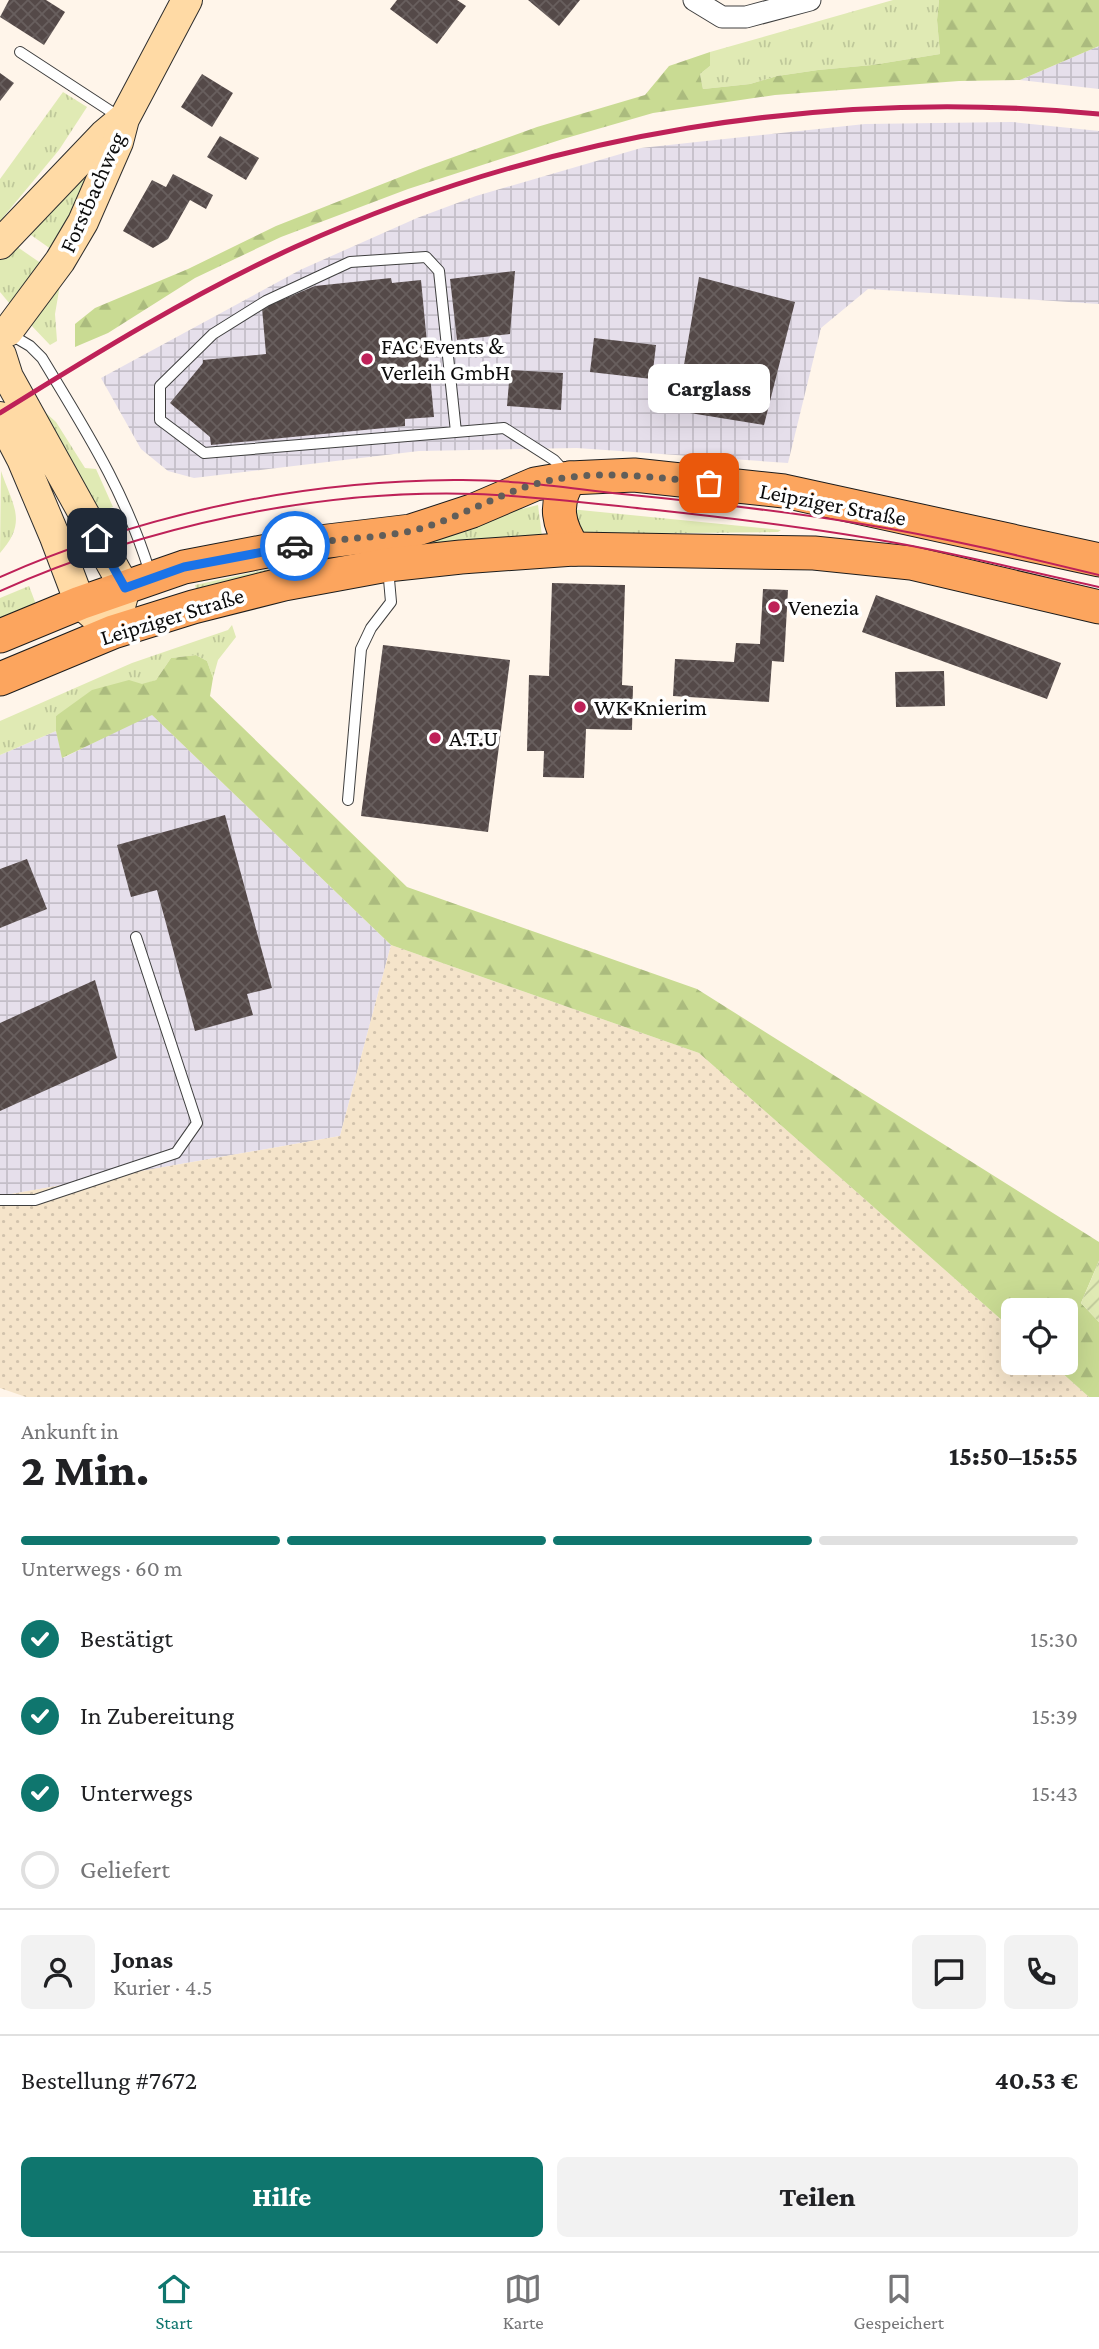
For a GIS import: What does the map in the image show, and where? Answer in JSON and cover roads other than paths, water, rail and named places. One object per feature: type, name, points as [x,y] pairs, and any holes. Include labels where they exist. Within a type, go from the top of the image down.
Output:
[{"type":"main road","name":"Leipziger Straße","points":[[0,679],[184,567],[303,544],[411,531],[535,484],[570,478],[634,475],[784,491],[1099,560]]},
{"type":"main road","points":[[570,478],[564,488],[559,515],[562,531],[574,550]]},
{"type":"main road","name":"Leipziger Straße","points":[[0,636],[79,603],[127,601],[193,607],[284,584],[387,565],[574,550],[814,553],[911,562],[1099,607]]},
{"type":"street","name":"Forstbachweg","points":[[3,338],[60,261],[83,222],[118,142],[124,119],[187,0]]},
{"type":"street","points":[[694,0],[722,17],[746,17],[810,0]]},
{"type":"street","name":"Forstbachweg","points":[[0,244],[94,145],[124,119]]},
{"type":"street","points":[[3,338],[8,377],[127,601]]},
{"type":"street","points":[[0,418],[33,484],[79,603]]},
{"type":"lane","points":[[20,52],[124,119]]},
{"type":"lane","points":[[456,432],[439,271],[426,257],[350,262],[266,300],[213,334],[160,386],[160,420],[204,453],[456,432],[504,428],[554,460],[570,478]]},
{"type":"lane","points":[[3,338],[30,346],[42,358],[106,464],[129,511],[127,601]]},
{"type":"lane","points":[[348,800],[360,649],[371,628],[391,602],[387,565]]},
{"type":"lane","points":[[0,1200],[35,1200],[176,1153],[197,1124],[136,937]]},
{"type":"tram line","points":[[0,577],[109,535],[222,505],[338,487],[454,480],[538,484],[832,519],[952,541],[1099,575]]},
{"type":"tram line","points":[[0,591],[113,548],[233,516],[294,505],[416,494],[544,498],[782,525],[931,550],[1099,587]]},
{"type":"railway","points":[[0,413],[145,325],[257,265],[391,207],[488,174],[588,148],[688,128],[790,115],[893,108],[996,108],[1099,114]]},
{"type":"place","name":"FAC Events & Verleih GmbH","points":[[367,359]]},
{"type":"place","name":"Carglass","points":[[709,483]]},
{"type":"place","name":"Venezia","points":[[774,607]]},
{"type":"place","name":"WK Knierim","points":[[580,707]]},
{"type":"place","name":"A.T.U","points":[[435,738]]}]
